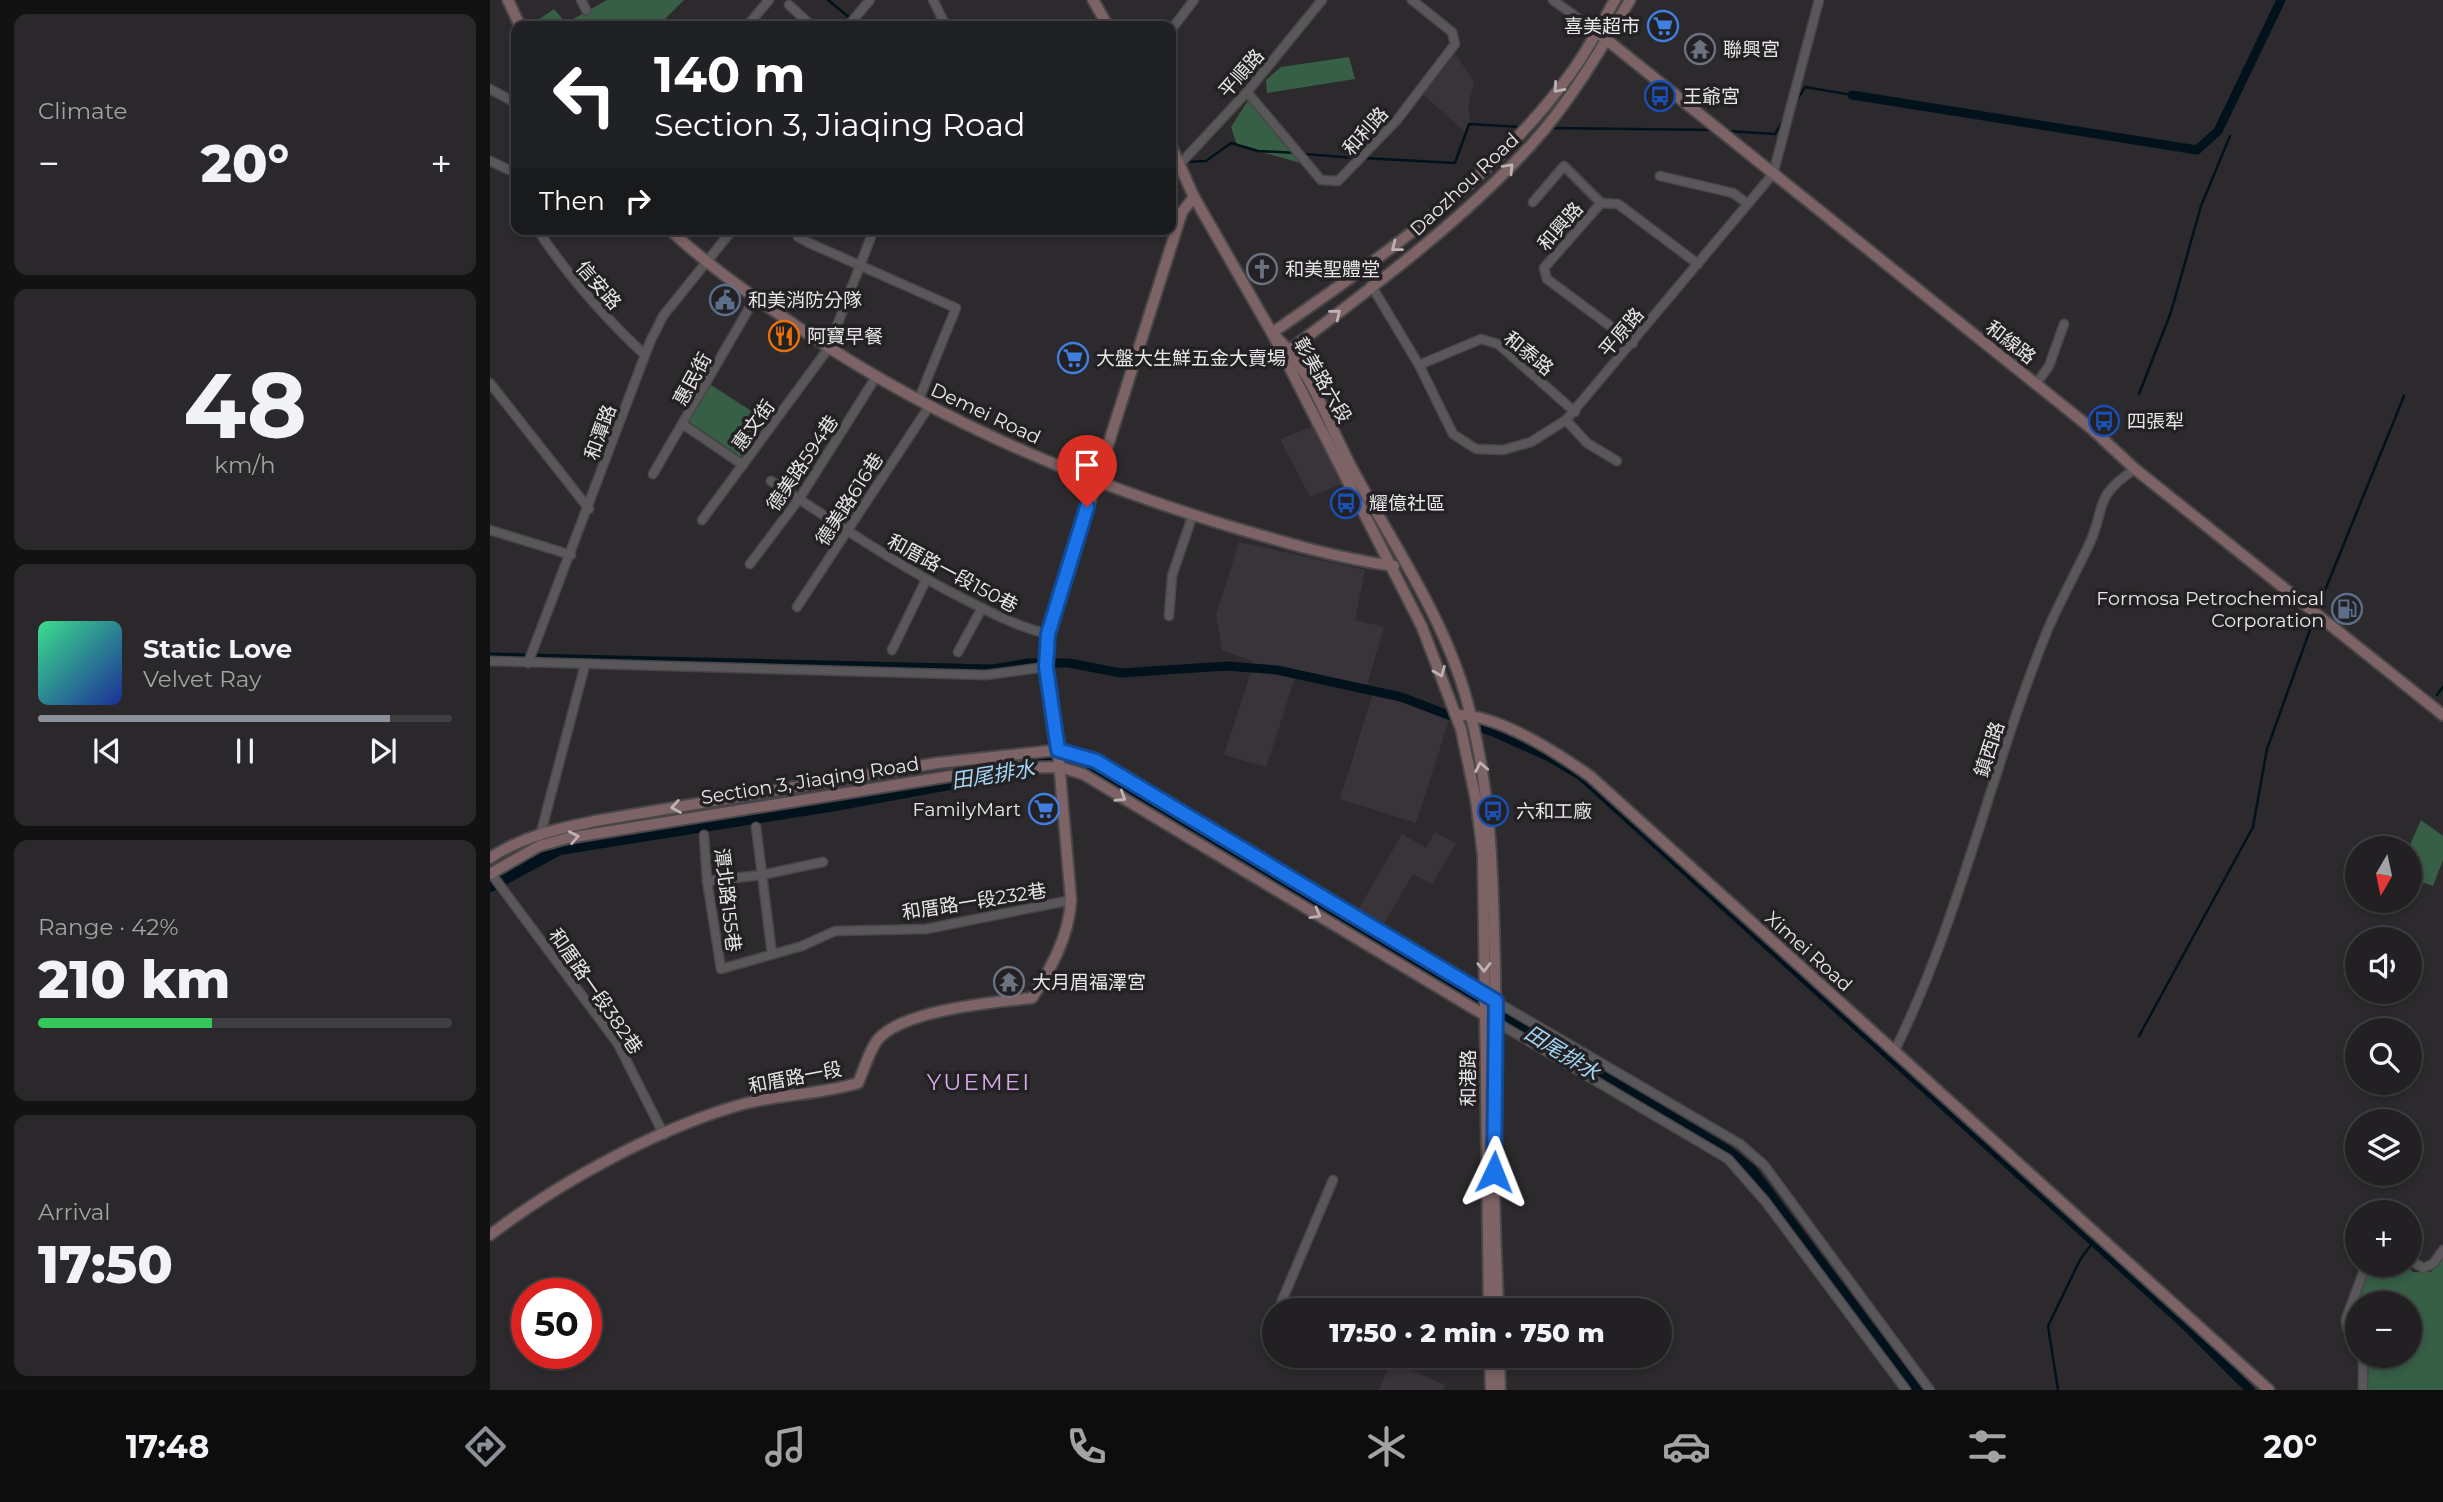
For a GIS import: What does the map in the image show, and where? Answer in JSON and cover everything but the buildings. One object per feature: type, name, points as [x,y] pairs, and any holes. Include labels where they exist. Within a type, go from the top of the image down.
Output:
[{"type":"street","points":[[508,0],[518,21]]},
{"type":"street","points":[[581,0],[586,10]]},
{"type":"street","points":[[751,21],[769,0]]},
{"type":"street","points":[[852,21],[870,0]]},
{"type":"street","points":[[933,0],[944,21]]},
{"type":"street","points":[[1093,0],[1105,21]]},
{"type":"street","points":[[1176,23],[1194,0]]},
{"type":"street","name":"和利路","points":[[1247,92],[1321,180],[1338,181],[1397,120],[1455,44],[1452,32],[1412,0]]},
{"type":"street","name":"和線路","points":[[1553,0],[1597,32],[2036,384],[2092,429],[2135,469],[2443,715]]},
{"type":"street","name":"Daozhou Road","points":[[1272,333],[1391,251],[1468,188],[1571,73],[1615,0]]},
{"type":"street","name":"Daozhou Road","points":[[1286,353],[1371,285],[1437,238],[1485,193],[1533,143],[1606,40],[1630,0]]},
{"type":"street","name":"平原路","points":[[1371,285],[1419,366],[1453,434],[1476,449],[1503,450],[1531,442],[1566,420],[1773,174],[1819,0]]},
{"type":"street","name":"平順路","points":[[1180,164],[1247,92],[1319,1]]},
{"type":"street","points":[[789,5],[807,21]]},
{"type":"street","points":[[490,89],[511,100]]},
{"type":"street","name":"彰美路六段","points":[[1176,156],[1194,197],[1409,568],[1440,633],[1467,699],[1470,715]]},
{"type":"street","points":[[490,160],[511,170]]},
{"type":"street","points":[[1533,202],[1564,166],[1601,203]]},
{"type":"street","points":[[1660,176],[1734,193],[1748,204]]},
{"type":"street","name":"和厝路一段","points":[[1176,231],[1182,212],[1194,197]]},
{"type":"street","name":"和興路","points":[[1633,343],[1547,279],[1544,268],[1601,203],[1618,204],[1698,264]]},
{"type":"street","name":"信安路","points":[[541,235],[613,326],[645,355]]},
{"type":"street","name":"Demei Road","points":[[675,235],[705,263],[828,349],[928,408],[1095,481],[1192,514],[1256,534],[1409,568]]},
{"type":"street","name":"和潭路","points":[[528,663],[589,509],[645,355],[663,316],[728,235]]},
{"type":"street","points":[[799,235],[798,237],[860,268],[956,308],[918,401]]},
{"type":"street","name":"惠文街","points":[[702,520],[828,349],[872,235]]},
{"type":"street","name":"和厝路一段","points":[[490,1234],[526,1207],[585,1173],[664,1135],[746,1104],[790,1094],[834,1090],[858,1083],[877,1041],[889,1032],[933,1012],[1032,998],[1061,945],[1070,918],[1071,900],[1059,758],[1046,667],[1048,634],[1175,235]]},
{"type":"street","name":"惠民街","points":[[653,474],[684,425],[755,298]]},
{"type":"street","points":[[2036,384],[2049,366],[2064,324]]},
{"type":"street","name":"和泰路","points":[[1419,366],[1481,339],[1498,344],[1575,412]]},
{"type":"street","name":"彰美路六段","points":[[1286,353],[1427,639],[1458,715]]},
{"type":"street","name":"德美路594巷","points":[[750,564],[799,499],[876,377]]},
{"type":"street","points":[[490,383],[589,509]]},
{"type":"street","name":"德美路616巷","points":[[797,607],[928,408]]},
{"type":"street","points":[[1566,420],[1587,443],[1617,461]]},
{"type":"street","points":[[684,425],[743,465]]},
{"type":"street","name":"鎮西路","points":[[1894,1052],[1914,1011],[1948,922],[2049,627],[2091,541],[2099,506],[2114,483],[2135,469]]},
{"type":"street","name":"和厝路一段150巷","points":[[771,481],[846,532],[926,580],[1021,627],[1048,634]]},
{"type":"street","points":[[1170,616],[1172,576],[1192,514]]},
{"type":"street","points":[[490,530],[571,555]]},
{"type":"street","points":[[892,650],[926,580]]},
{"type":"street","points":[[958,652],[982,608]]},
{"type":"street","points":[[1427,639],[1440,633]]},
{"type":"street","points":[[490,661],[986,675],[1046,667]]},
{"type":"street","points":[[539,846],[585,665]]},
{"type":"street","name":"Ximei Road","points":[[1458,715],[1470,715],[1535,741],[1590,776],[2269,1390]]},
{"type":"street","name":"和港路","points":[[1458,715],[1467,729]]},
{"type":"street","name":"和港路","points":[[1470,715],[1467,729],[1483,855],[1498,1298]]},
{"type":"street","name":"Section 3, Jiaqing Road","points":[[490,858],[513,843],[541,832],[924,765],[1059,758],[1096,761],[1490,1009]]},
{"type":"street","name":"Section 3, Jiaqing Road","points":[[490,873],[539,846],[568,838],[1059,758],[1490,1009]]},
{"type":"street","points":[[756,827],[772,954]]},
{"type":"street","name":"潭北路155巷","points":[[704,835],[707,881],[721,969]]},
{"type":"street","points":[[707,881],[761,875],[823,862]]},
{"type":"street","name":"和厝路一段382巷","points":[[490,873],[618,1044],[664,1135]]},
{"type":"street","name":"和厝路一段232巷","points":[[721,969],[802,946],[835,931],[926,929],[1071,900]]},
{"type":"street","points":[[1490,1009],[1740,1144],[1764,1165],[1930,1390]]},
{"type":"street","points":[[1490,1009],[1728,1159],[1765,1201],[1906,1390]]},
{"type":"street","name":"和港路","points":[[1489,1298],[1490,1009]]},
{"type":"street","points":[[1728,1159],[1740,1144]]},
{"type":"street","points":[[1284,1298],[1333,1180]]},
{"type":"street","points":[[2422,1267],[2433,1264],[2443,1250]]},
{"type":"street","points":[[1490,1368],[1491,1390]]},
{"type":"street","points":[[1499,1368],[1500,1390]]},
{"type":"street","points":[[2363,1368],[2363,1390]]},
{"type":"shaded area","points":[[1455,54],[1474,81],[1468,108],[1471,121],[1467,134],[1423,94]]},
{"type":"shaded area","points":[[1316,425],[1344,483],[1310,497],[1280,439]]},
{"type":"shaded area","points":[[1239,542],[1365,570],[1355,620],[1384,627],[1366,688],[1297,672],[1266,767],[1224,755],[1254,662],[1222,650],[1216,615]]},
{"type":"shaded area","points":[[1373,693],[1450,717],[1416,823],[1340,799]]},
{"type":"shaded area","points":[[1435,832],[1456,844],[1432,884],[1413,874],[1383,925],[1358,910],[1402,834],[1426,848]]},
{"type":"shaded area","points":[[1388,1368],[1407,1368],[1445,1385],[1443,1390],[1379,1390]]},
{"type":"green space","points":[[607,0],[684,0],[663,21],[570,21]]},
{"type":"green space","points":[[554,9],[564,21],[536,21]]},
{"type":"green space","points":[[1349,57],[1355,79],[1267,93],[1266,80],[1281,67]]},
{"type":"green space","points":[[1251,96],[1304,164],[1237,145],[1231,127]]},
{"type":"green space","points":[[708,383],[765,420],[741,457],[688,421]]},
{"type":"green space","points":[[2421,820],[2443,836],[2443,860],[2433,886],[2422,882],[2422,836],[2414,836]]},
{"type":"green space","points":[[2443,1255],[2443,1390],[2367,1390],[2368,1368],[2422,1368],[2422,1291],[2361,1291],[2366,1277],[2422,1277],[2422,1272],[2431,1272]]},
{"type":"water","points":[[1513,1017],[1730,1146],[1755,1166],[1923,1390],[1911,1390],[1764,1193],[1736,1161],[1513,1028]]},
{"type":"waterway","points":[[828,0],[850,18]]},
{"type":"waterway","points":[[1852,95],[2197,150],[2218,131],[2281,0]]},
{"type":"waterway","points":[[1795,103],[1805,87],[1852,95]]},
{"type":"waterway","points":[[1727,131],[1775,134],[1783,121]]},
{"type":"waterway","points":[[1363,158],[1455,163],[1469,124],[1521,127]]},
{"type":"waterway","points":[[1549,128],[1714,130]]},
{"type":"waterway","points":[[2139,394],[2171,312],[2201,206],[2230,136]]},
{"type":"waterway","points":[[1184,162],[1206,161],[1231,143],[1258,151],[1297,153]]},
{"type":"waterway","points":[[1304,154],[1356,158]]},
{"type":"waterway","points":[[2317,610],[2404,396]]},
{"type":"waterway","points":[[2139,1036],[2253,827],[2267,749],[2315,616]]},
{"type":"waterway","points":[[490,657],[993,669],[1028,663],[1069,663],[1121,673],[1226,666],[1277,670],[1401,697],[1493,732],[1549,757],[1581,776],[2186,1326],[2250,1390]]},
{"type":"waterway","points":[[2437,695],[2443,687]]},
{"type":"waterway","name":"田尾排水","points":[[1043,765],[1072,761],[1112,782],[1323,905],[1531,1032]]},
{"type":"waterway","name":"田尾排水","points":[[490,884],[559,847],[841,802],[983,776]]},
{"type":"waterway","name":"田尾排水","points":[[1778,1213],[1810,1253]]},
{"type":"waterway","points":[[2058,1390],[2048,1326],[2080,1260],[2093,1242]]},
{"type":"place","name":"喜美超市","points":[[1663,26]]},
{"type":"place","name":"聯興宮","points":[[1700,49]]},
{"type":"place","name":"王爺宮","points":[[1660,96]]},
{"type":"place","name":"和美聖體堂","points":[[1262,269]]},
{"type":"place","name":"和美消防分隊","points":[[725,300]]},
{"type":"place","name":"阿寶早餐","points":[[784,336]]},
{"type":"place","name":"大盤大生鮮五金大賣場","points":[[1073,358]]},
{"type":"place","name":"四張犁","points":[[2104,421]]},
{"type":"place","name":"耀億社區","points":[[1346,503]]},
{"type":"place","name":"Formosa Petrochemical Corporation","points":[[2347,609]]},
{"type":"place","name":"FamilyMart","points":[[1044,809]]},
{"type":"place","name":"六和工廠","points":[[1493,811]]},
{"type":"place","name":"大月眉福澤宮","points":[[1009,982]]},
{"type":"district","name":"YUEMEI","points":[[979,1082]]},
{"type":"route","points":[[1087,507],[1048,634],[1046,667],[1058,750],[1096,761],[1496,1001],[1494,1172]]}]
